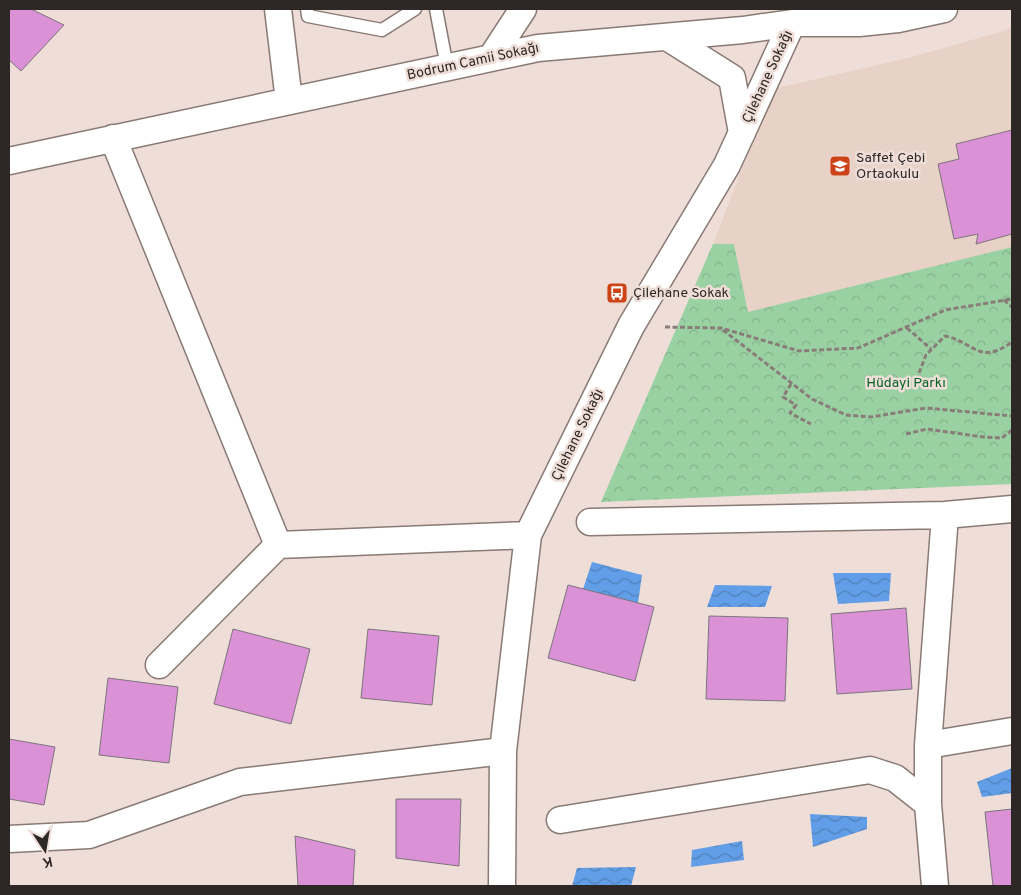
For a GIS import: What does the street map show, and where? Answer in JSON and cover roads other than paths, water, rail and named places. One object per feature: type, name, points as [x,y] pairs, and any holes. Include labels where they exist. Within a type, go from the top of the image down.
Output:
[{"type":"street","points":[[278,9],[289,101]]},
{"type":"street","points":[[491,58],[523,9]]},
{"type":"street","name":"Bodrum Camii Sokağı","points":[[9,161],[538,48],[743,30],[859,16],[898,19],[944,9]]},
{"type":"street","name":"Çilehane Sokağı","points":[[502,886],[503,751],[528,535],[631,326],[727,165],[792,23]]},
{"type":"street","points":[[667,37],[732,78],[742,133]]},
{"type":"street","points":[[113,138],[278,545]]},
{"type":"street","points":[[590,522],[945,515],[1012,509]]},
{"type":"street","points":[[935,886],[928,804],[928,745],[945,515]]},
{"type":"street","points":[[159,665],[278,545],[528,535]]},
{"type":"street","points":[[928,745],[1012,730]]},
{"type":"street","points":[[9,839],[89,834],[240,782],[503,751]]},
{"type":"street","points":[[560,820],[870,770],[895,778],[928,804]]},
{"type":"lane","points":[[307,9],[308,16],[382,30],[415,9]]},
{"type":"lane","points":[[436,9],[447,68]]},
{"type":"water","points":[[592,562],[642,575],[638,603],[583,589]]},
{"type":"water","points":[[833,573],[891,573],[889,601],[838,604]]},
{"type":"water","points":[[715,585],[772,586],[765,607],[707,607]]},
{"type":"water","points":[[1012,768],[1012,793],[982,797],[977,782]]},
{"type":"water","points":[[810,814],[867,817],[867,829],[813,847]]},
{"type":"water","points":[[742,841],[744,860],[691,867],[692,850]]},
{"type":"water","points":[[636,867],[631,886],[572,886],[577,868]]},
{"type":"place","name":"Saffet Çebi Ortaokulu","points":[[840,166]]},
{"type":"place","name":"Çilehane Sokak","points":[[617,293]]},
{"type":"park label","name":"Hüdayi Parkı","points":[[906,383]]}]
